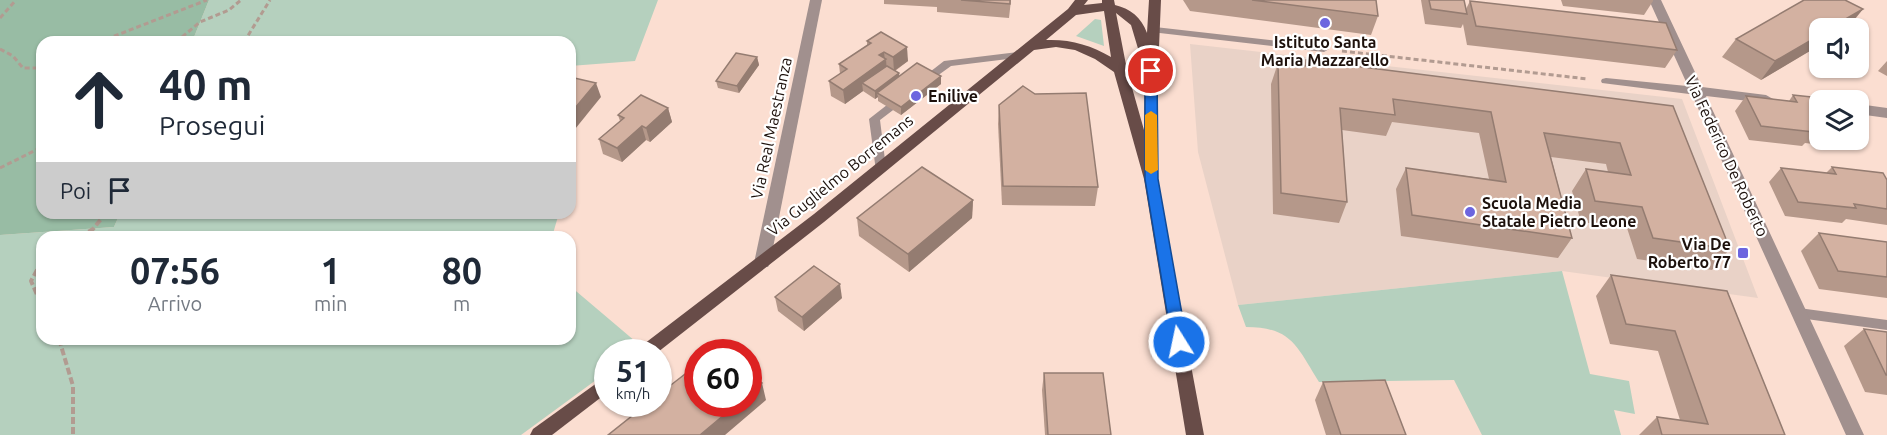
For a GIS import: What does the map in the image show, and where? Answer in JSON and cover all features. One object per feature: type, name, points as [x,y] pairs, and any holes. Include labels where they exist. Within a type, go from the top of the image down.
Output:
[{"type":"main road","name":"Via Guglielmo Borremans","points":[[663,339],[880,168],[1072,12],[1082,0]]},
{"type":"main road","points":[[1151,179],[1151,71],[1155,0]]},
{"type":"main road","points":[[1108,4],[1120,70],[1151,179],[1196,435]]},
{"type":"main road","points":[[1072,12],[1108,4],[1136,21],[1151,71]]},
{"type":"main road","points":[[1024,51],[1050,42],[1075,45],[1100,55],[1120,70]]},
{"type":"main road","points":[[539,435],[594,393]]},
{"type":"street","name":"Via Real Maestranza","points":[[762,263],[816,0]]},
{"type":"street","name":"Via Federico De Roberto","points":[[1655,0],[1855,435]]},
{"type":"street","points":[[1697,91],[1775,100]]},
{"type":"street","points":[[1869,111],[1887,113]]},
{"type":"lane","points":[[1155,30],[1324,49]]},
{"type":"lane","points":[[880,168],[874,119],[948,63],[1024,51]]},
{"type":"lane","points":[[1606,81],[1697,91]]},
{"type":"lane","points":[[1799,313],[1887,325]]},
{"type":"path","points":[[0,18],[16,0]]},
{"type":"path","points":[[114,36],[207,0]]},
{"type":"path","points":[[183,36],[200,22],[229,10],[241,0]]},
{"type":"path","points":[[248,36],[270,0]]},
{"type":"path","points":[[0,49],[13,56],[23,68],[36,68]]},
{"type":"path","points":[[1324,49],[1606,81]]},
{"type":"path","points":[[0,54],[5,52]]},
{"type":"path","points":[[0,168],[36,150]]},
{"type":"path","points":[[90,231],[101,219]]},
{"type":"path","points":[[36,272],[31,281],[36,292]]},
{"type":"path","points":[[62,345],[67,355],[77,411],[73,435]]},
{"type":"shaded area","name":"Scuola Media Statale Pietro Leone","points":[[1190,44],[1682,99],[1758,298],[1562,271],[1238,305],[1198,152]]},
{"type":"green space","points":[[0,0],[209,0],[194,36],[36,36],[36,219],[117,219],[114,227],[0,235]]},
{"type":"green space","points":[[209,0],[658,0],[635,61],[576,66],[576,36],[194,36]]},
{"type":"green space","points":[[1095,19],[1101,20],[1104,46],[1076,36]]},
{"type":"green space","points":[[117,219],[557,219],[554,231],[57,231],[114,227]]},
{"type":"green space","points":[[36,232],[36,345],[576,345],[576,291],[633,339],[594,339],[594,382],[521,435],[0,435],[0,235]]},
{"type":"green space","points":[[1562,271],[1590,374],[1629,381],[1635,414],[1614,410],[1621,435],[1482,435],[1454,380],[1319,382],[1292,341],[1274,331],[1246,327],[1238,305]]},
{"type":"building","points":[[961,0],[1010,0],[1010,4]]},
{"type":"building","points":[[1252,0],[1376,0],[1378,16]]},
{"type":"building","points":[[1429,0],[1464,0],[1467,14],[1431,9]]},
{"type":"building","points":[[1804,0],[1845,0],[1863,9],[1847,18],[1809,18],[1809,41],[1775,61],[1736,39]]},
{"type":"building","points":[[1470,1],[1666,23],[1677,50],[1476,26]]},
{"type":"building","points":[[881,32],[907,47],[893,57],[884,52],[879,55],[886,59],[843,90],[829,81],[847,69],[839,64],[871,43],[867,41]]},
{"type":"building","points":[[736,53],[757,57],[737,86],[716,81]]},
{"type":"building","points":[[1306,60],[1673,106],[1730,249],[1653,238],[1642,207],[1595,201],[1586,169],[1631,175],[1620,143],[1544,133],[1572,238],[1412,215],[1406,168],[1506,182],[1491,112],[1393,99],[1395,115],[1340,108],[1347,202],[1281,193],[1278,63],[1306,66]]},
{"type":"building","points":[[917,63],[941,76],[901,107],[877,93]]},
{"type":"building","points":[[887,66],[899,73],[875,91],[862,83]]},
{"type":"building","points":[[576,78],[596,83],[576,107]]},
{"type":"building","points":[[1023,86],[1035,94],[1086,93],[1098,187],[1003,186],[999,105]]},
{"type":"building","points":[[641,95],[668,108],[646,128],[642,126],[617,148],[599,139],[624,118],[618,115]]},
{"type":"building","points":[[1793,95],[1809,97],[1809,131],[1761,126],[1746,96],[1797,102]]},
{"type":"building","points":[[922,167],[973,200],[908,254],[857,218]]},
{"type":"building","points":[[1832,167],[1883,173],[1887,180],[1887,209],[1854,204],[1856,208],[1798,202],[1781,168],[1836,174]]},
{"type":"building","points":[[1819,233],[1887,242],[1887,277],[1838,271]]},
{"type":"building","points":[[814,266],[840,284],[802,317],[775,297]]},
{"type":"building","points":[[1611,275],[1727,291],[1785,435],[1662,435],[1657,417],[1708,424],[1675,331],[1626,324]]},
{"type":"building","points":[[1864,329],[1887,332],[1887,375],[1886,375]]},
{"type":"building","points":[[1044,373],[1103,373],[1111,435],[1048,435]]},
{"type":"building","points":[[684,375],[684,417],[721,417],[700,435],[608,435],[631,417],[672,417],[672,384]]},
{"type":"building","points":[[1385,380],[1406,435],[1341,435],[1323,382]]},
{"type":"slow traffic","points":[[1151,115],[1151,170]]},
{"type":"place","name":"Istituto Santa Maria Mazzarello","points":[[1325,23]]},
{"type":"place","name":"Enilive","points":[[916,96]]},
{"type":"place","name":"Scuola Media Statale Pietro Leone","points":[[1470,212]]},
{"type":"place","name":"Via De Roberto 77","points":[[1743,253]]},
{"type":"route","points":[[1151,71],[1151,179],[1179,342]]}]
